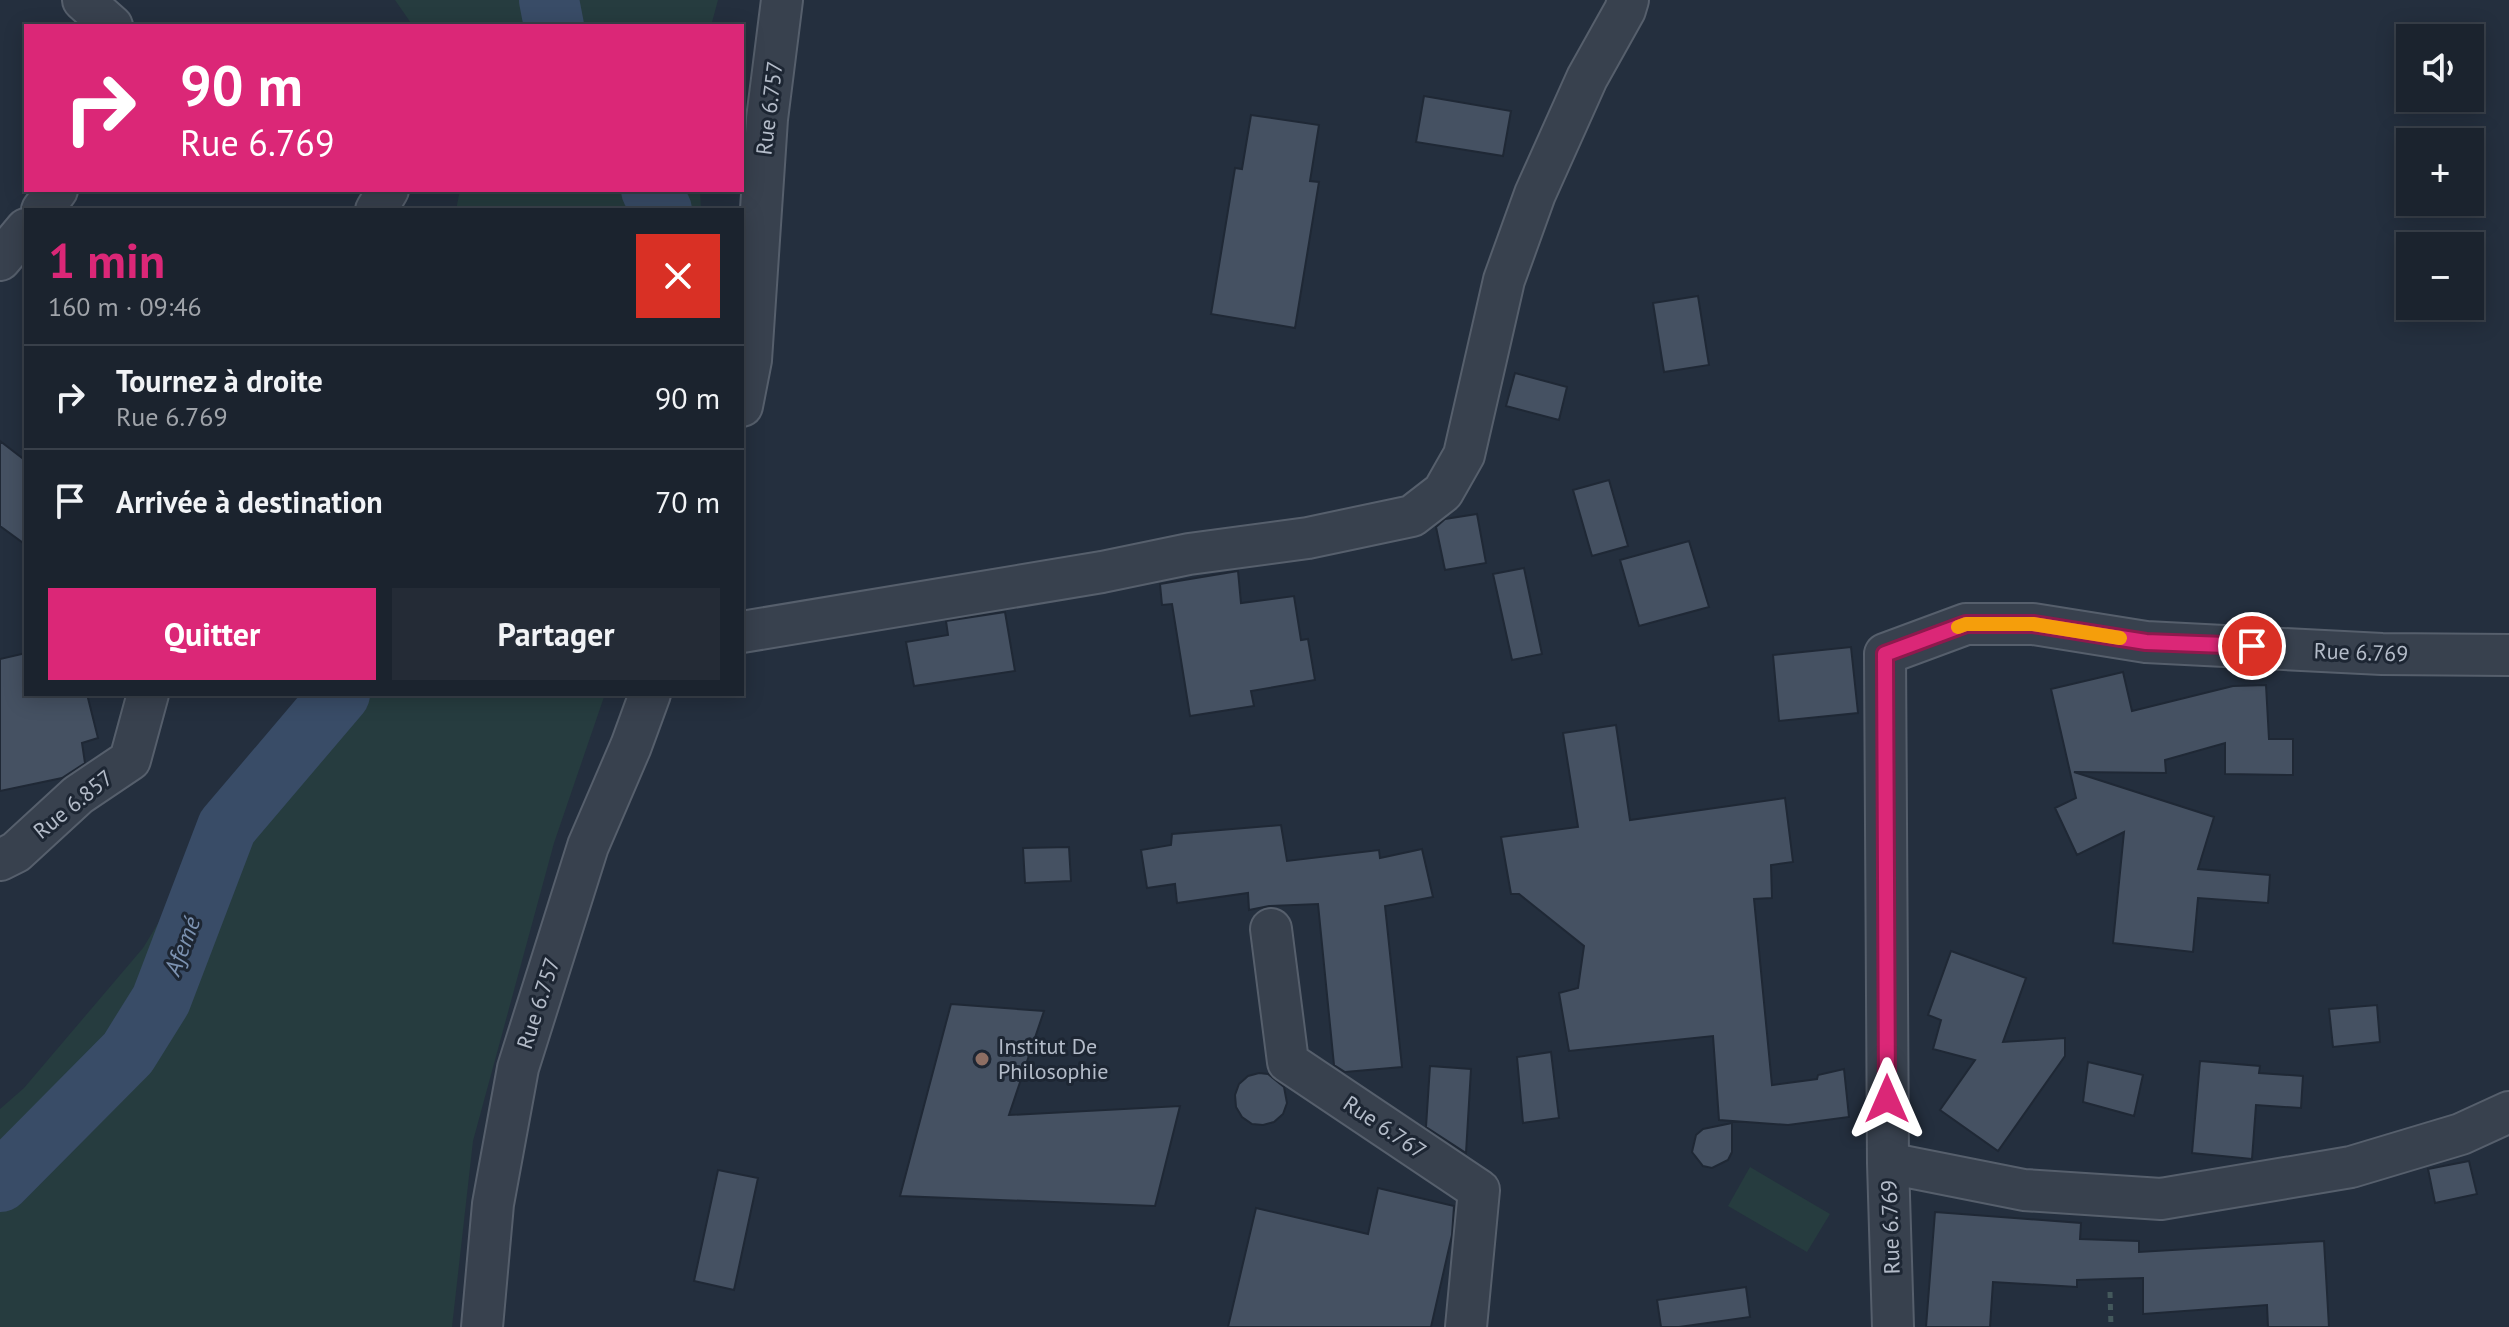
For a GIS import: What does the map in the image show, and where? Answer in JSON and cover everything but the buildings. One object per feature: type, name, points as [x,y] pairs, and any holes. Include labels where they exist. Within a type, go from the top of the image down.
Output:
[{"type":"street","points":[[72,0],[76,24]]},
{"type":"street","points":[[83,0],[110,24]]},
{"type":"street","name":"Rue 6.757","points":[[744,396],[751,360],[767,119],[782,0]]},
{"type":"street","points":[[744,632],[1087,575],[1189,554],[1308,538],[1412,516],[1443,492],[1464,455],[1504,280],[1542,180],[1587,78],[1628,0]]},
{"type":"street","points":[[0,260],[24,231]]},
{"type":"street","name":"Rue 6.769","points":[[1893,1327],[1888,1163],[1885,654],[1966,624],[2033,624],[2146,642],[2382,654],[2509,655]]},
{"type":"street","name":"Rue 6.857","points":[[0,860],[16,852],[78,795],[130,760],[147,696]]},
{"type":"street","name":"Rue 6.757","points":[[482,1327],[493,1204],[518,1068],[588,846],[649,696]]},
{"type":"street","name":"Rue 6.767","points":[[1271,929],[1288,1062],[1479,1190],[1466,1327]]},
{"type":"street","points":[[1888,1163],[2024,1190],[2161,1199],[2351,1167],[2461,1134],[2509,1112]]},
{"type":"path","points":[[2110,1292],[2111,1327]]},
{"type":"green space","points":[[395,0],[718,0],[712,24],[412,24]]},
{"type":"green space","points":[[460,192],[700,192],[701,208],[456,208]]},
{"type":"green space","points":[[317,696],[604,696],[554,843],[473,1141],[452,1327],[0,1327],[0,1109],[24,1088],[143,948],[246,779]]},
{"type":"green space","points":[[1750,1167],[1830,1214],[1807,1252],[1728,1206]]},
{"type":"waterway","name":"Afemé","points":[[549,0],[554,24]]},
{"type":"waterway","name":"Afemé","points":[[652,192],[661,208]]},
{"type":"waterway","name":"Afemé","points":[[0,1182],[128,1053],[161,1000],[227,827],[338,696]]},
{"type":"slow traffic","points":[[1958,627],[1966,624],[2033,624],[2120,638]]},
{"type":"place","name":"Institut De Philosophie","points":[[982,1059]]},
{"type":"route","points":[[1887,1099],[1885,654],[1966,624],[2033,624],[2146,642],[2252,646]]}]
